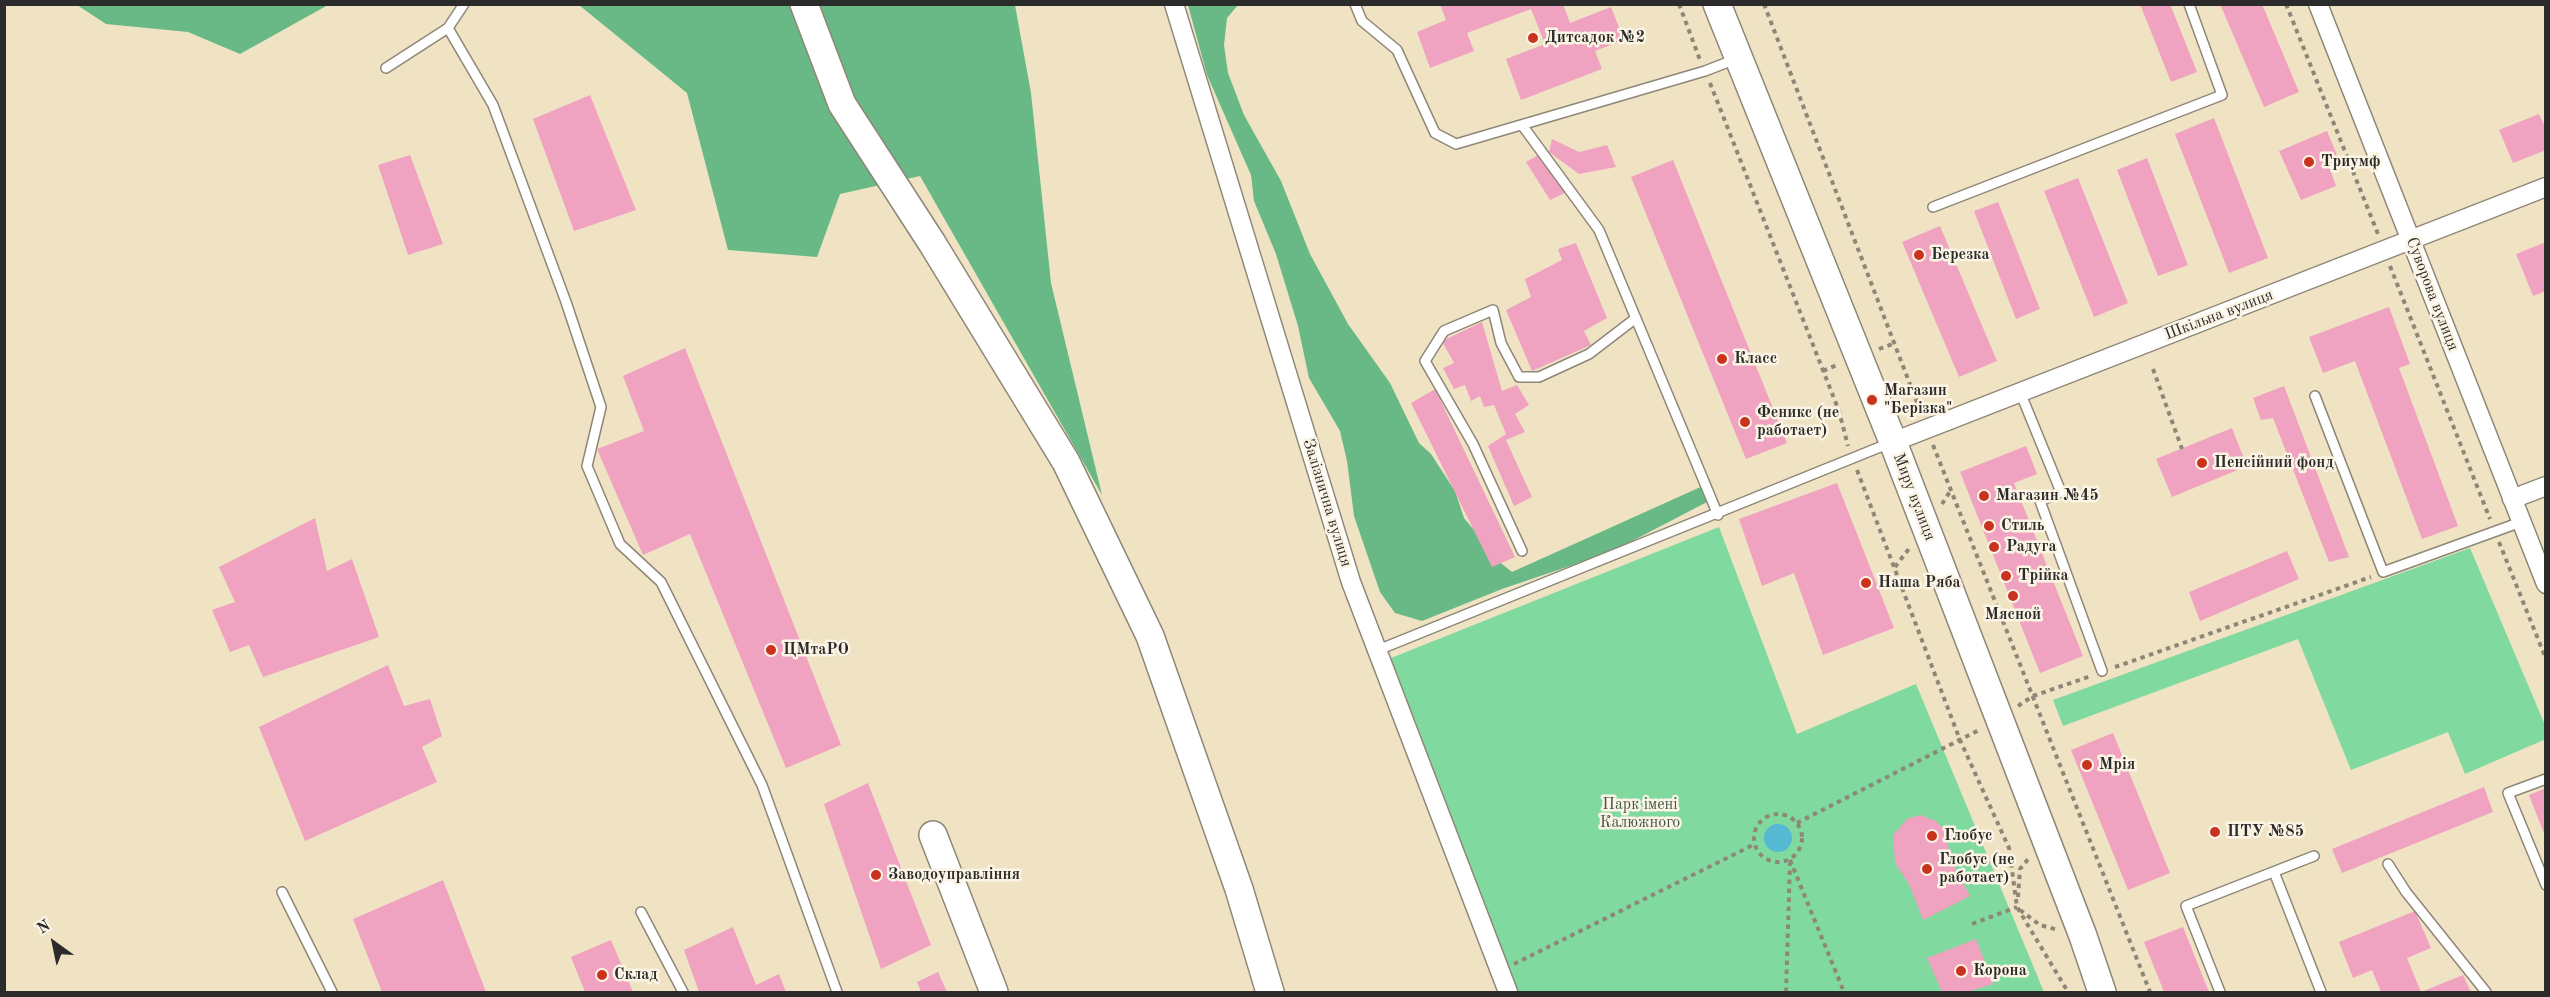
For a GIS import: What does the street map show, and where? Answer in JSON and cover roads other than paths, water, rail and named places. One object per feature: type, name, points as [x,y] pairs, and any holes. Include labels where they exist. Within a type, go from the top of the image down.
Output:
[{"type":"street","points":[[804,4],[842,104],[932,243],[1066,462],[1150,636],[1239,889],[1270,993]]},
{"type":"street","name":"Залізнична вулиця","points":[[1174,4],[1351,582],[1508,993]]},
{"type":"street","name":"Миру вулиця","points":[[1717,4],[1893,442],[2083,936],[2102,993]]},
{"type":"street","name":"Суворова вулиця","points":[[2319,4],[2546,584]]},
{"type":"street","name":"Шкільна вулиця","points":[[1893,442],[2546,187]]},
{"type":"street","points":[[2512,499],[2546,486]]},
{"type":"street","points":[[933,835],[994,993]]},
{"type":"lane","points":[[386,68],[448,28],[464,4]]},
{"type":"lane","points":[[1355,4],[1362,21],[1397,50],[1435,133],[1456,144],[1705,71],[1738,58]]},
{"type":"lane","points":[[1933,207],[2222,95],[2189,4]]},
{"type":"lane","points":[[448,28],[493,105],[566,302],[601,407],[587,466],[620,544],[661,582],[762,785],[837,993]]},
{"type":"lane","points":[[1522,125],[1599,230],[1718,514]]},
{"type":"lane","points":[[1522,550],[1473,444],[1425,361],[1444,331],[1492,310],[1502,343],[1519,377],[1539,377],[1589,354],[1636,318]]},
{"type":"lane","points":[[2020,392],[2061,492],[2040,501],[2102,671]]},
{"type":"lane","points":[[2315,396],[2383,572],[2521,522]]},
{"type":"lane","points":[[1378,650],[1893,442]]},
{"type":"lane","points":[[2546,779],[2508,793],[2546,885]]},
{"type":"lane","points":[[2220,993],[2186,906],[2314,856]]},
{"type":"lane","points":[[2388,864],[2406,892],[2486,993]]},
{"type":"lane","points":[[2274,872],[2321,992]]},
{"type":"lane","points":[[282,891],[332,993]]},
{"type":"lane","points":[[640,912],[683,993]]},
{"type":"water","points":[[1778,824],[1788,828],[1792,838],[1788,848],[1778,852],[1768,848],[1764,838],[1768,828]]},
{"type":"place","name":"Дитсадок №2","points":[[1533,38]]},
{"type":"place","name":"Триумф","points":[[2309,162]]},
{"type":"place","name":"Березка","points":[[1919,255]]},
{"type":"place","name":"Класс","points":[[1722,359]]},
{"type":"place","name":"Магазин \"Берізка\"","points":[[1872,400]]},
{"type":"place","name":"Феникс (не работает)","points":[[1745,422]]},
{"type":"place","name":"Пенсійний фонд","points":[[2202,463]]},
{"type":"place","name":"Магазин №45","points":[[1984,496]]},
{"type":"place","name":"Стиль","points":[[1989,526]]},
{"type":"place","name":"Радуга","points":[[1994,547]]},
{"type":"place","name":"Трійка","points":[[2006,576]]},
{"type":"place","name":"Наша Ряба","points":[[1866,583]]},
{"type":"place","name":"Мясной","points":[[2013,596]]},
{"type":"place","name":"ЦМтаРО","points":[[771,650]]},
{"type":"place","name":"Мрія","points":[[2087,765]]},
{"type":"place","name":"ПТУ №85","points":[[2215,832]]},
{"type":"place","name":"Глобус","points":[[1932,836]]},
{"type":"place","name":"Глобус (не работает)","points":[[1927,869]]},
{"type":"place","name":"Заводоуправління","points":[[876,875]]},
{"type":"place","name":"Корона","points":[[1961,971]]},
{"type":"place","name":"Склад","points":[[602,975]]},
{"type":"park label","name":"Парк імені Калюжного","points":[[1640,814]]}]
